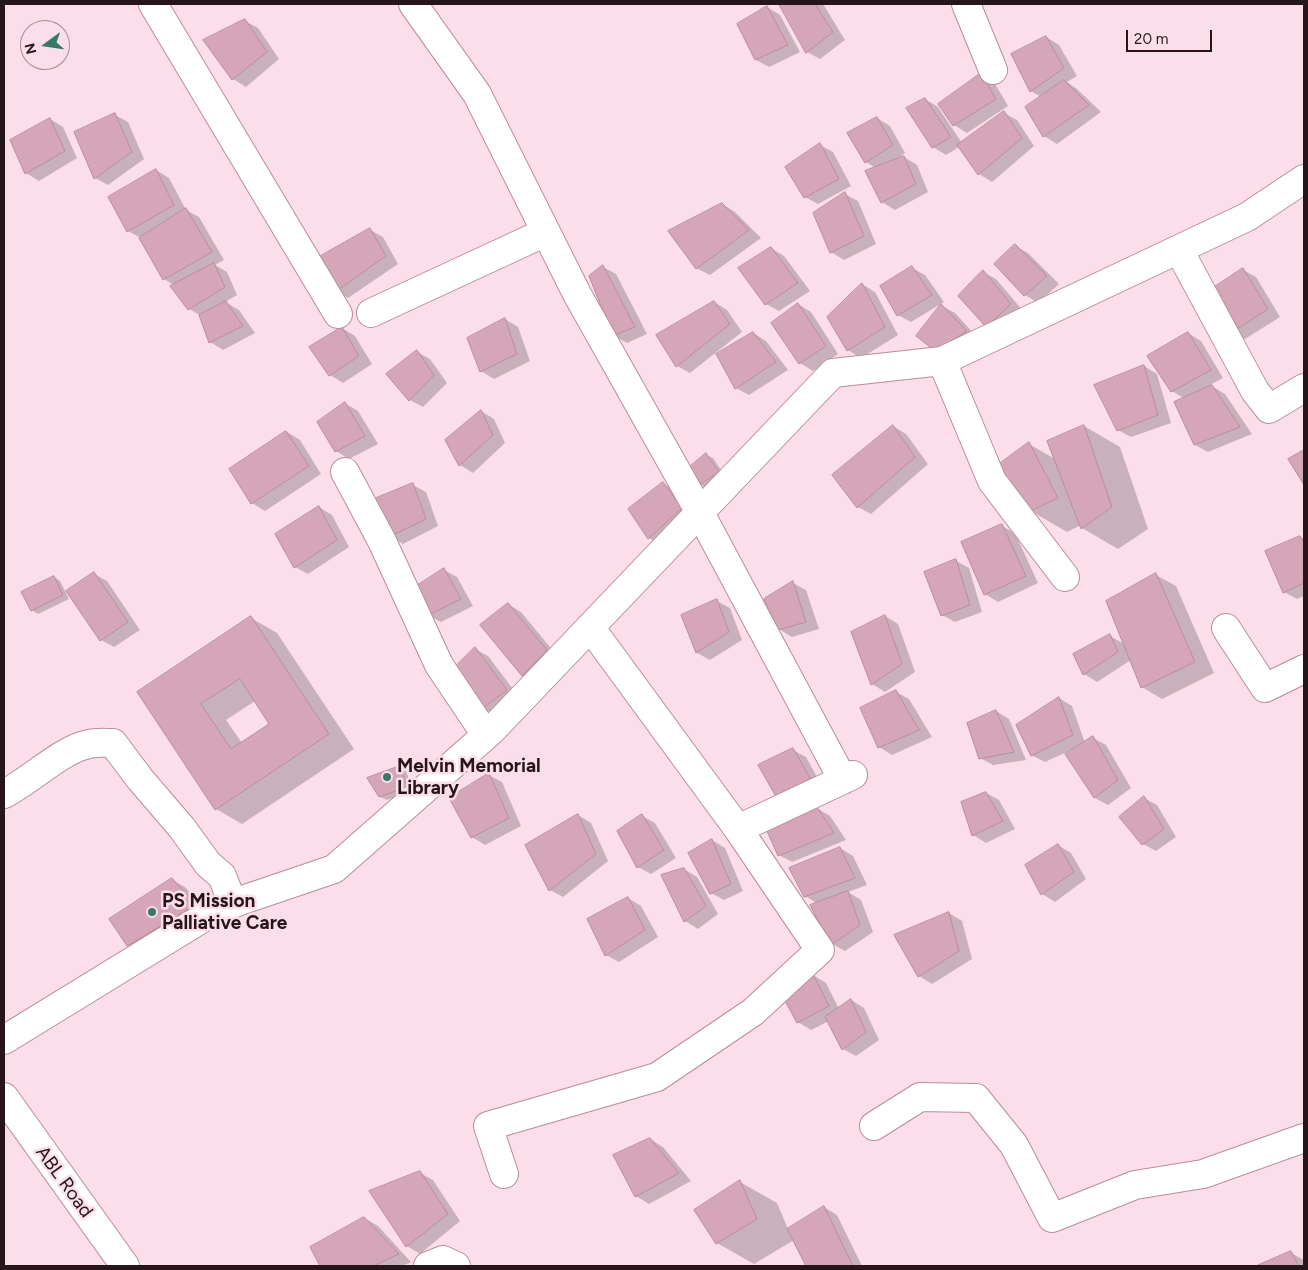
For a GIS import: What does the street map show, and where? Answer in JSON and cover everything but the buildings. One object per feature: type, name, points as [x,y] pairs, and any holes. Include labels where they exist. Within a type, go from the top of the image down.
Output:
[{"type":"street","points":[[153,4],[338,314]]},
{"type":"street","points":[[413,4],[477,94],[576,294],[848,778],[738,829]]},
{"type":"street","points":[[966,4],[993,70]]},
{"type":"street","points":[[4,1040],[219,908],[334,869],[486,735],[833,373],[942,361],[1248,217],[1304,179]]},
{"type":"street","points":[[371,313],[546,232]]},
{"type":"street","points":[[1179,250],[1250,382],[1269,409],[1304,388]]},
{"type":"street","points":[[942,361],[992,481],[1065,577]]},
{"type":"street","points":[[345,472],[382,541],[440,666],[486,735]]},
{"type":"street","points":[[504,1174],[488,1126],[657,1077],[754,1012],[820,950],[738,829],[590,626]]},
{"type":"street","points":[[1226,628],[1265,688],[1304,669]]},
{"type":"street","points":[[4,794],[24,784],[58,758],[88,744],[113,743],[140,779],[182,828],[208,864],[222,876],[234,904]]},
{"type":"street","name":"ABL Road","points":[[4,1097],[125,1266]]},
{"type":"street","points":[[874,1126],[920,1097],[976,1098],[1014,1145],[1052,1218],[1135,1185],[1202,1174],[1304,1138]]},
{"type":"street","points":[[428,1266],[443,1260],[456,1266]]},
{"type":"place","name":"Melvin Memorial Library","points":[[387,777]]},
{"type":"place","name":"PS Mission Palliative Care","points":[[152,912]]}]
